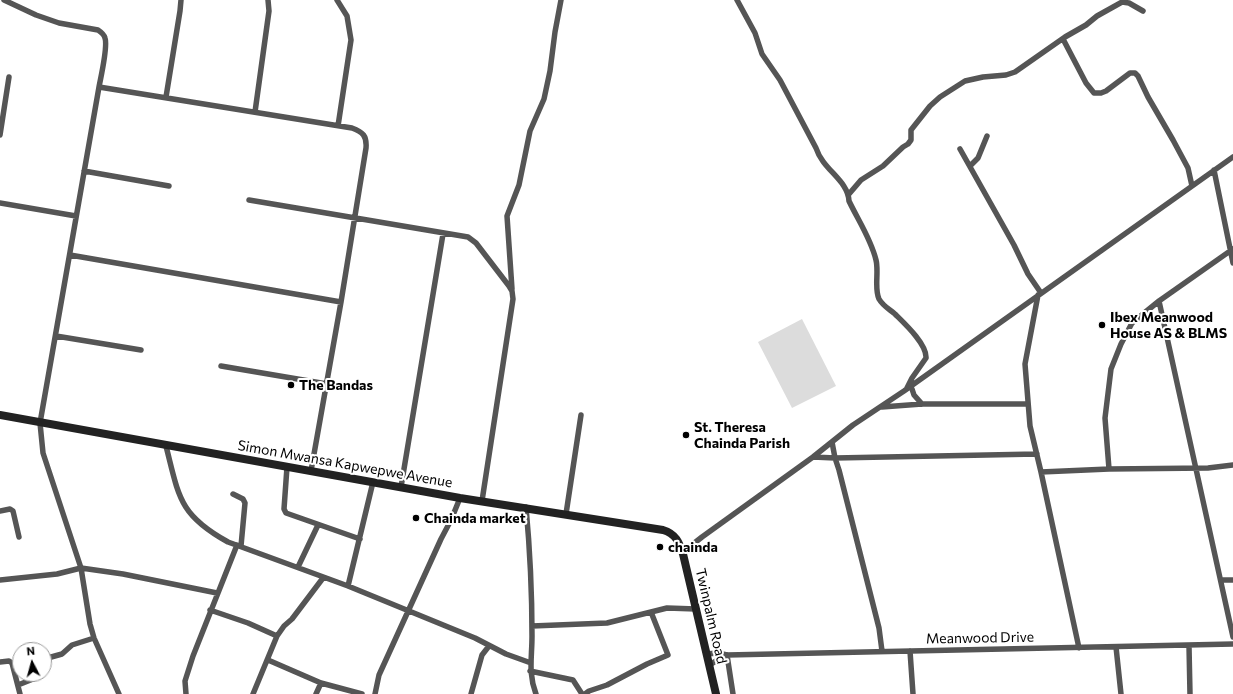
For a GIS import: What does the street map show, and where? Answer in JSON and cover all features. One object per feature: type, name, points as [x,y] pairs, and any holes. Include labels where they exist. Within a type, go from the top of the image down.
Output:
[{"type":"main road","name":"Simon Mwansa Kapwepwe Avenue","points":[[0,415],[460,498],[526,507],[663,530],[675,536],[680,544]]},
{"type":"main road","name":"Twinpalm Road","points":[[680,544],[716,694]]},
{"type":"street","points":[[166,97],[181,0]]},
{"type":"street","points":[[255,112],[269,11],[268,0]]},
{"type":"street","points":[[337,0],[347,16],[350,40],[338,126]]},
{"type":"street","points":[[482,501],[513,299],[507,216],[519,185],[530,131],[544,99],[561,0]]},
{"type":"street","points":[[737,0],[755,33],[762,54],[780,80],[816,148],[818,157],[849,194],[849,201],[876,258],[878,266],[878,294],[880,300],[884,306],[903,322],[924,349],[926,354],[924,362],[904,391]]},
{"type":"street","points":[[7,1],[46,19],[59,23],[98,30],[105,38],[99,87],[40,423],[41,444],[44,457],[81,568],[94,638],[119,694]]},
{"type":"street","points":[[849,194],[861,180],[883,166],[908,144],[911,140],[911,130],[930,106],[940,97],[965,81],[983,76],[1006,75],[1015,72],[1062,38],[1086,25],[1097,16],[1122,2],[1129,3],[1143,11]]},
{"type":"street","points":[[1062,38],[1086,83],[1094,92],[1101,93],[1106,91],[1130,73],[1135,73],[1138,76],[1149,99],[1174,140],[1188,168],[1192,186]]},
{"type":"street","points":[[0,135],[9,77]]},
{"type":"street","points":[[99,87],[352,128],[362,133],[365,137],[366,142],[355,218],[311,471]]},
{"type":"street","points":[[970,166],[981,153],[987,136]]},
{"type":"street","points":[[960,149],[1040,294],[1025,364],[1030,426],[1079,648]]},
{"type":"street","points":[[683,554],[702,536],[813,458],[853,425],[904,391],[1233,157]]},
{"type":"street","points":[[1214,170],[1232,250],[1233,263]]},
{"type":"street","points":[[84,171],[170,186]]},
{"type":"street","points":[[249,200],[443,234],[468,237],[476,243],[509,286],[512,291],[513,299]]},
{"type":"street","points":[[0,203],[76,216]]},
{"type":"street","points":[[401,487],[443,234]]},
{"type":"street","points":[[1109,469],[1105,418],[1111,369],[1121,344],[1132,323],[1159,301],[1232,250]]},
{"type":"street","points":[[70,256],[341,302]]},
{"type":"street","points":[[1159,301],[1233,637]]},
{"type":"street","points":[[56,336],[141,350]]},
{"type":"street","points":[[221,366],[327,384]]},
{"type":"street","points":[[911,386],[914,395],[922,404]]},
{"type":"street","points":[[881,407],[922,404],[1028,404]]},
{"type":"street","points":[[566,514],[581,415]]},
{"type":"street","points":[[832,442],[879,628],[882,651]]},
{"type":"street","points":[[166,446],[178,490],[186,508],[205,528],[228,542],[348,586],[475,638],[506,654],[530,663]]},
{"type":"street","points":[[813,458],[1037,454]]},
{"type":"street","points":[[1041,472],[1109,469],[1195,468],[1233,465]]},
{"type":"street","points":[[287,467],[284,511],[288,514],[360,539]]},
{"type":"street","points":[[348,586],[373,482]]},
{"type":"street","points":[[186,694],[185,682],[210,610],[239,545],[245,503],[243,499],[233,494]]},
{"type":"street","points":[[375,694],[379,675],[441,539],[452,520],[460,498]]},
{"type":"street","points":[[526,507],[529,539],[532,626],[530,676],[536,694]]},
{"type":"street","points":[[0,511],[10,509],[13,511],[19,537]]},
{"type":"street","points":[[298,567],[318,525]]},
{"type":"street","points":[[0,580],[57,574],[81,568],[123,574],[217,593]]},
{"type":"street","points":[[253,694],[277,636],[323,578]]},
{"type":"street","points":[[1221,580],[1233,580]]},
{"type":"street","points":[[532,626],[607,623],[667,608],[696,609]]},
{"type":"street","points":[[210,610],[248,622],[277,636]]},
{"type":"street","points":[[530,671],[573,680],[584,694],[607,685],[668,655],[651,612]]},
{"type":"street","points":[[52,657],[62,654],[72,645],[94,638]]},
{"type":"street","name":"Meanwood Drive","points":[[706,654],[718,653],[727,655],[1233,644]]},
{"type":"street","points":[[471,694],[482,656],[489,646]]},
{"type":"street","points":[[1189,646],[1190,694]]},
{"type":"street","points":[[1116,647],[1121,694]]},
{"type":"street","points":[[910,651],[913,694]]},
{"type":"street","points":[[709,665],[727,655],[733,694]]},
{"type":"street","points":[[268,660],[321,683],[362,694]]},
{"type":"street","points":[[0,662],[11,661],[20,694]]},
{"type":"street","points":[[18,686],[27,682]]},
{"type":"street","points":[[316,694],[321,683]]},
{"type":"shaded area","points":[[802,319],[836,386],[792,408],[758,342]]},
{"type":"place","name":"Ibex Meanwood House AS & BLMS","points":[[1102,325]]},
{"type":"place","name":"The Bandas","points":[[291,385]]},
{"type":"place","name":"St. Theresa Chainda Parish","points":[[686,435]]},
{"type":"place","name":"Chainda market","points":[[416,518]]},
{"type":"place","name":"chainda","points":[[660,547]]}]
